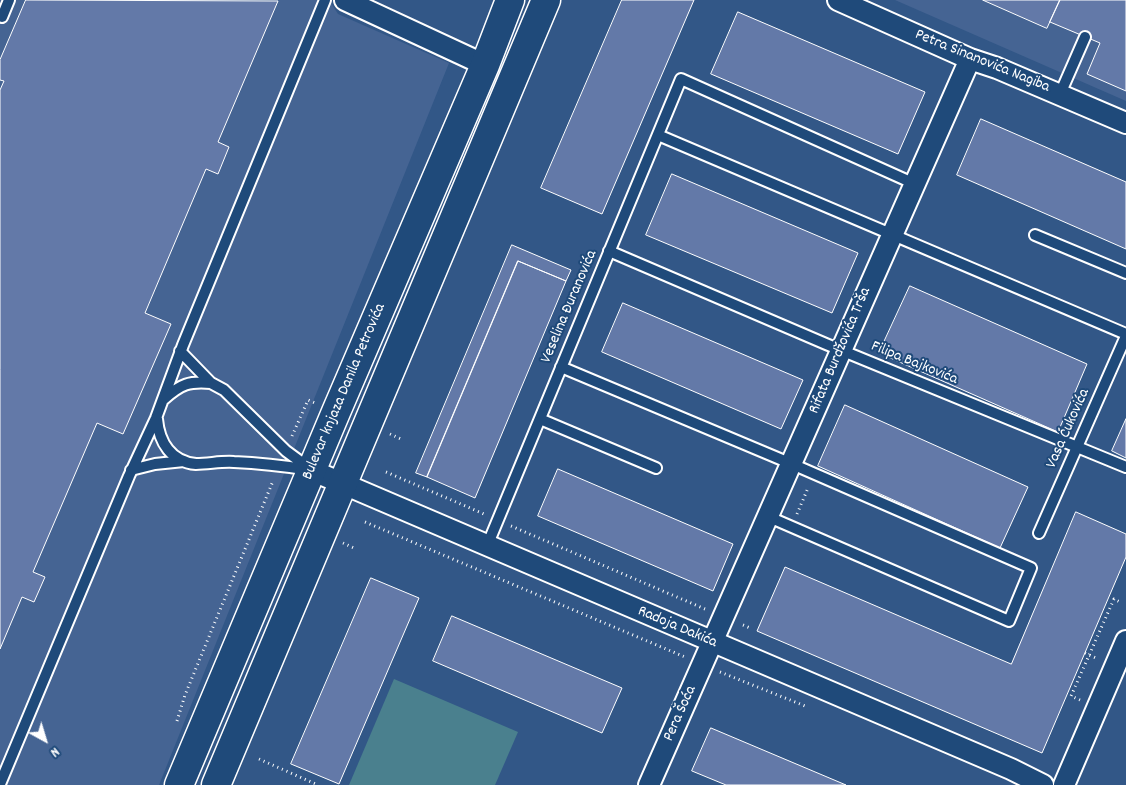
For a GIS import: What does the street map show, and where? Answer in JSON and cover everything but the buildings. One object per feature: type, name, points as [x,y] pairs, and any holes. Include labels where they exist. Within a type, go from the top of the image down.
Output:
[{"type":"main road","name":"Bulevar knjaza Danila Petrovića","points":[[179,785],[311,470],[485,65],[510,0]]},
{"type":"main road","name":"Bulevar knjaza Danila Petrovića","points":[[216,785],[546,0]]},
{"type":"street","points":[[345,0],[485,65]]},
{"type":"street","name":"Petra Sinanovića Nagiba","points":[[838,0],[970,59],[1060,94],[1126,123]]},
{"type":"street","name":"Rifata Burdžovića Trša","points":[[713,643],[970,59]]},
{"type":"street","name":"Radoja Dakića","points":[[311,470],[1011,769],[1044,785]]},
{"type":"street","points":[[1067,784],[1126,642]]},
{"type":"street","name":"Pera Šoća","points":[[649,785],[713,643]]},
{"type":"lane","points":[[2,17],[9,0]]},
{"type":"lane","points":[[0,784],[131,470],[156,418],[180,351],[325,0]]},
{"type":"lane","points":[[1060,94],[1085,37]]},
{"type":"lane","name":"Veselina Đuranovića","points":[[487,546],[681,79],[915,184]]},
{"type":"lane","points":[[658,134],[1126,335]]},
{"type":"lane","points":[[1035,235],[1126,273]]},
{"type":"lane","name":"Filipa Bajkovića","points":[[609,251],[842,350],[1126,467]]},
{"type":"lane","name":"Vasa Ćukovića","points":[[1039,533],[1078,448],[1126,335]]},
{"type":"lane","points":[[180,351],[212,383],[224,390],[286,451],[311,470]]},
{"type":"lane","points":[[561,367],[792,464],[1031,568],[1009,621],[768,517]]},
{"type":"lane","points":[[163,400],[173,390],[186,384],[196,382],[212,383]]},
{"type":"lane","points":[[156,418],[159,435],[164,446],[184,462]]},
{"type":"lane","points":[[540,419],[656,468]]},
{"type":"lane","points":[[131,470],[155,464],[231,462],[280,465],[311,470]]},
{"type":"path","points":[[286,451],[308,400]]},
{"type":"path","points":[[176,726],[185,694],[280,465]]},
{"type":"path","points":[[386,472],[750,628]]},
{"type":"path","points":[[792,527],[814,474]]},
{"type":"path","points":[[365,522],[680,655]]},
{"type":"path","points":[[1080,700],[1071,696],[1087,654],[1114,599],[1122,603]]},
{"type":"path","points":[[1087,654],[1098,659]]},
{"type":"path","points":[[259,759],[318,785]]},
{"type":"shaded area","points":[[0,0],[329,0],[338,14],[449,63],[159,785],[0,785]]},
{"type":"shaded area","points":[[895,0],[1126,0],[1126,101]]},
{"type":"green space","points":[[394,679],[518,732],[495,785],[349,785]]}]
